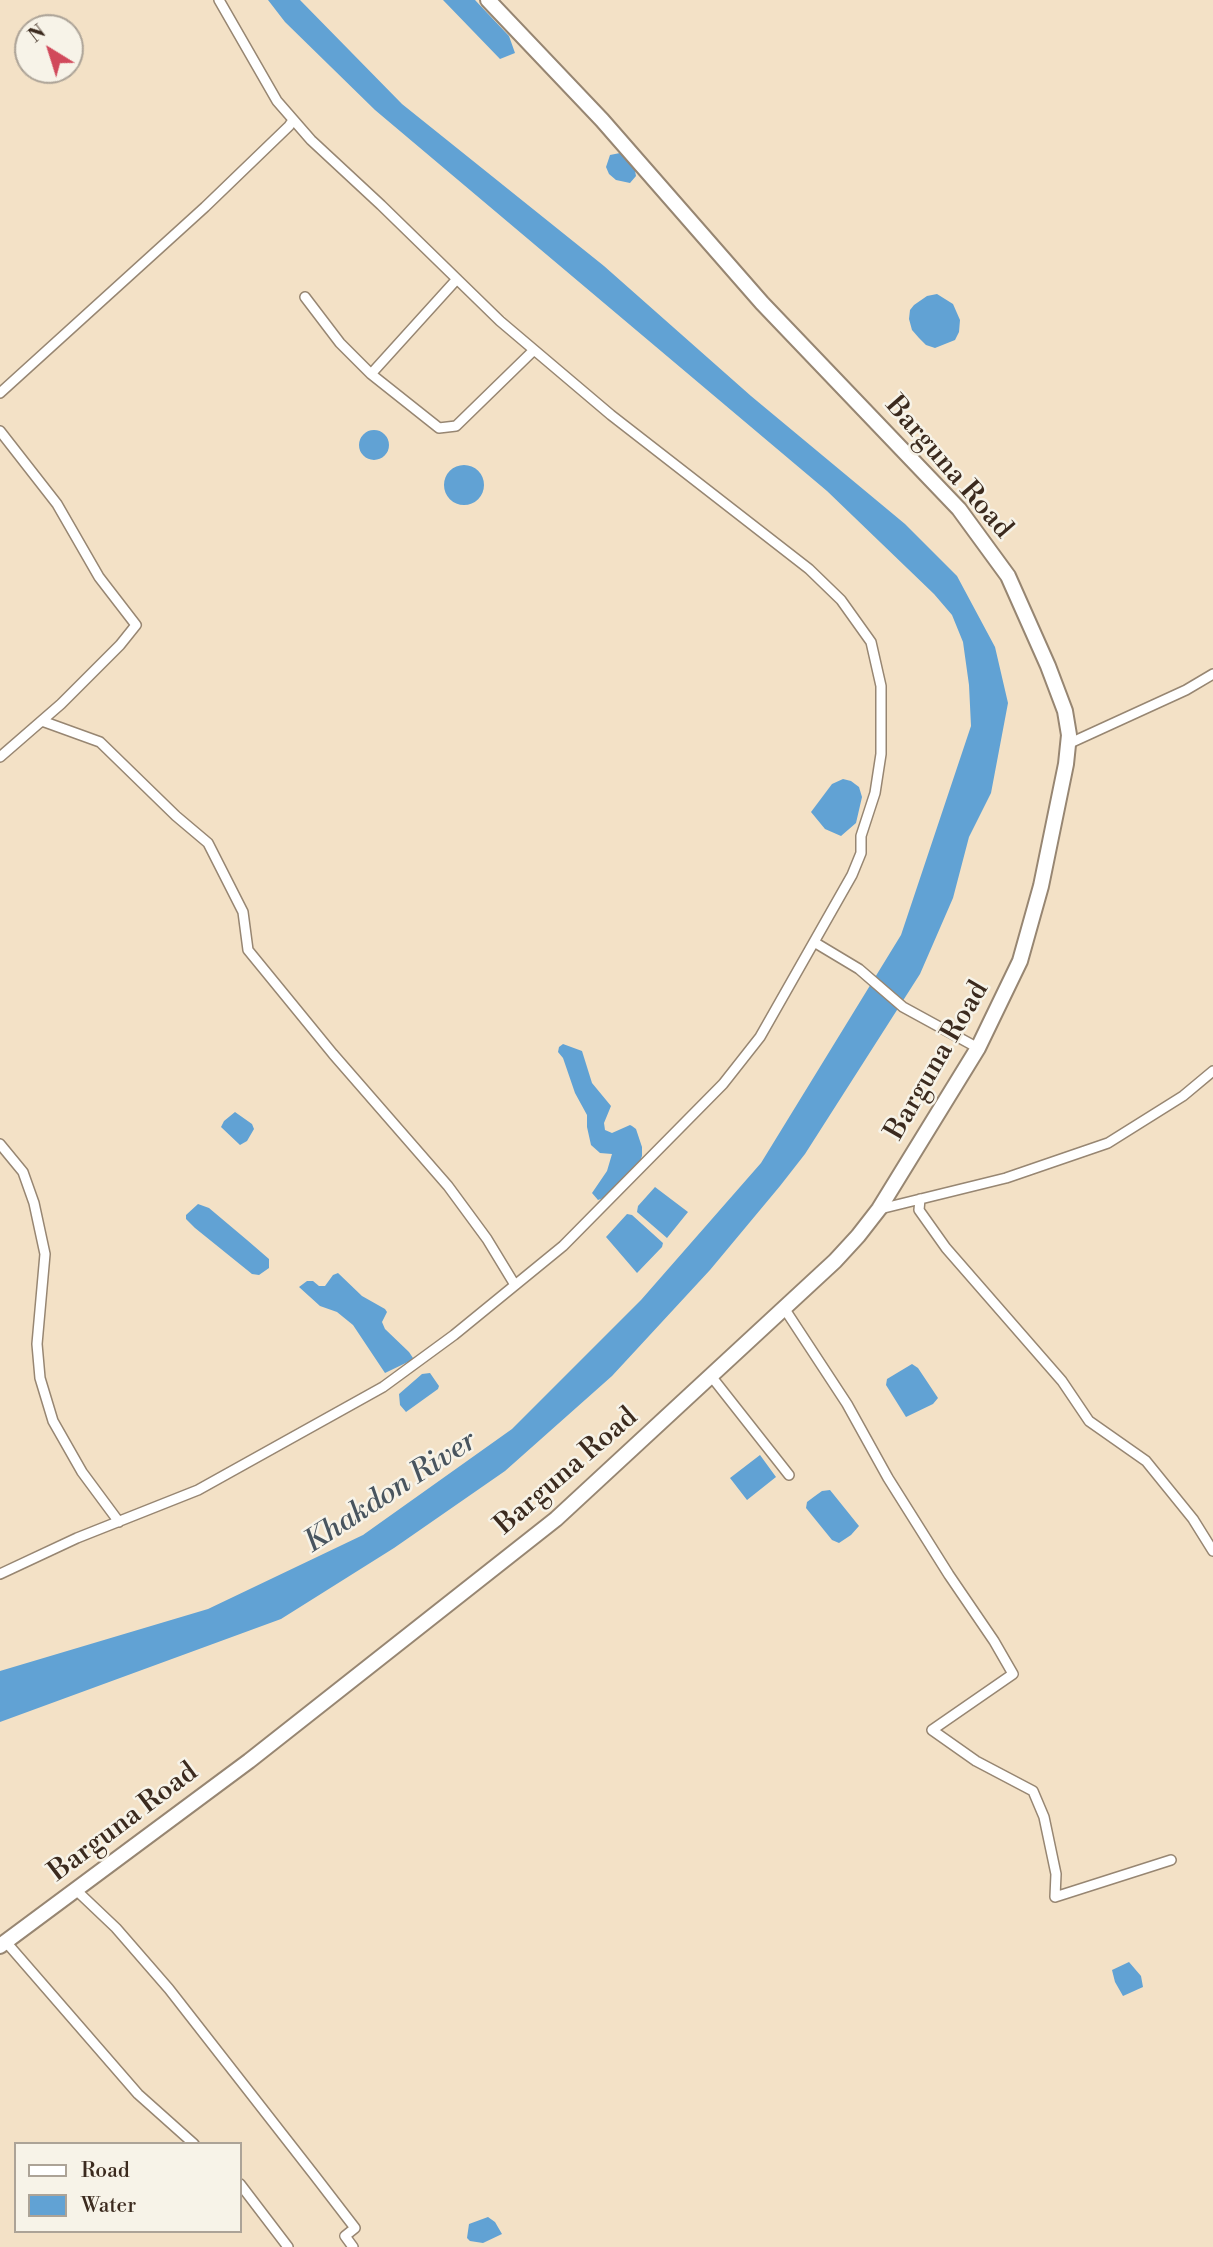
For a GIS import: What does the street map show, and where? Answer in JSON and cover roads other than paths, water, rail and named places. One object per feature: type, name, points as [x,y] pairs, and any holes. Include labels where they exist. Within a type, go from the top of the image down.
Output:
[{"type":"main road","name":"Barguna Road","points":[[3,1944],[249,1760],[556,1518],[835,1261],[879,1209],[978,1048],[1020,961],[1041,886],[1066,764],[1068,744],[1065,711],[1008,576],[959,509],[762,303],[602,120],[488,0]]},
{"type":"street","points":[[0,1574],[77,1538],[198,1490],[383,1387],[454,1335],[563,1246],[723,1084],[760,1037],[852,876],[861,853],[861,836],[875,793],[881,754],[881,686],[871,642],[841,600],[809,569],[611,415],[500,321],[382,205],[311,140],[277,102],[219,0]]},
{"type":"street","points":[[0,393],[205,207],[293,120]]},
{"type":"street","points":[[371,374],[457,279]]},
{"type":"street","points":[[305,297],[341,343],[371,374],[439,428],[456,426],[534,350]]},
{"type":"street","points":[[0,432],[57,504],[99,577],[136,625],[120,645],[42,721],[0,757]]},
{"type":"street","points":[[1068,744],[1185,690],[1213,674]]},
{"type":"street","points":[[42,721],[100,742],[176,817],[208,844],[243,912],[248,950],[332,1054],[448,1186],[487,1239],[515,1285]]},
{"type":"street","points":[[814,942],[859,969],[903,1007],[978,1048]]},
{"type":"street","points":[[879,1209],[1006,1178],[1108,1143],[1184,1096],[1213,1070]]},
{"type":"street","points":[[0,1144],[23,1172],[34,1203],[45,1254],[37,1344],[40,1378],[53,1421],[82,1472],[119,1522]]},
{"type":"street","points":[[919,1199],[919,1210],[946,1248],[1062,1381],[1089,1421],[1146,1461],[1193,1519],[1213,1551]]},
{"type":"street","points":[[784,1308],[847,1404],[888,1478],[1013,1674],[932,1730],[976,1761],[1033,1791],[1044,1817],[1056,1874],[1055,1897],[1171,1860]]},
{"type":"street","points":[[711,1376],[789,1475]]},
{"type":"street","points":[[76,1890],[116,1928],[169,1989],[273,2122],[355,2228],[345,2236],[353,2247]]},
{"type":"street","points":[[3,1944],[138,2094],[192,2142]]},
{"type":"street","points":[[242,2187],[288,2247]]},
{"type":"water","points":[[268,0],[300,0],[402,104],[604,266],[751,396],[905,524],[957,576],[995,647],[1008,703],[991,793],[969,837],[953,898],[920,974],[805,1154],[710,1270],[612,1376],[505,1471],[394,1548],[281,1619],[0,1722],[0,1671],[208,1609],[363,1535],[512,1429],[641,1300],[761,1163],[901,935],[971,726],[963,642],[952,615],[934,594],[827,491],[375,110],[285,22]]},
{"type":"water","points":[[443,0],[475,0],[509,36],[515,53],[500,59]]},
{"type":"water","points":[[620,153],[634,165],[636,176],[630,183],[616,180],[606,167],[610,155]]},
{"type":"water","points":[[937,294],[953,304],[960,320],[955,340],[935,348],[926,345],[919,338],[912,330],[909,319],[914,305],[927,296]]},
{"type":"water","points":[[374,430],[385,434],[389,445],[385,456],[374,460],[363,456],[359,445],[363,434]]},
{"type":"water","points":[[464,465],[472,466],[478,471],[483,477],[483,493],[478,499],[472,504],[464,505],[456,504],[450,499],[445,493],[444,485],[445,477],[450,471],[456,466]]},
{"type":"water","points":[[843,779],[859,787],[862,797],[856,823],[841,836],[825,829],[811,812],[832,784]]},
{"type":"water","points":[[563,1044],[582,1051],[592,1083],[611,1106],[604,1123],[605,1130],[612,1133],[630,1125],[636,1129],[642,1147],[639,1164],[606,1197],[598,1200],[592,1193],[607,1171],[612,1154],[600,1153],[591,1145],[587,1115],[558,1052]]},
{"type":"water","points":[[235,1112],[252,1124],[254,1129],[247,1141],[240,1145],[221,1127]]},
{"type":"water","points":[[655,1187],[688,1212],[667,1238],[637,1212],[638,1206]]},
{"type":"water","points":[[198,1204],[209,1208],[269,1259],[269,1268],[259,1275],[252,1274],[195,1228],[186,1219],[186,1215]]},
{"type":"water","points":[[627,1214],[632,1215],[663,1243],[637,1273],[606,1237]]},
{"type":"water","points":[[338,1273],[362,1296],[385,1309],[387,1312],[382,1322],[385,1329],[409,1352],[412,1360],[385,1373],[353,1325],[337,1312],[320,1306],[299,1287],[307,1281],[325,1286],[333,1275]]},
{"type":"water","points":[[912,1364],[918,1368],[938,1398],[933,1404],[906,1417],[886,1385],[887,1379]]},
{"type":"water","points":[[430,1373],[439,1386],[438,1389],[406,1412],[400,1405],[399,1394],[422,1374]]},
{"type":"water","points":[[760,1455],[776,1477],[747,1500],[730,1478]]},
{"type":"water","points":[[830,1490],[859,1526],[839,1543],[832,1540],[806,1508],[807,1502],[815,1496]]},
{"type":"water","points":[[1129,1962],[1141,1976],[1143,1987],[1123,1996],[1112,1970]]},
{"type":"water","points":[[488,2217],[495,2222],[502,2234],[483,2243],[470,2241],[467,2238],[469,2224]]},
{"type":"water label","name":"Khakdon River","points":[[391,1493]]}]
